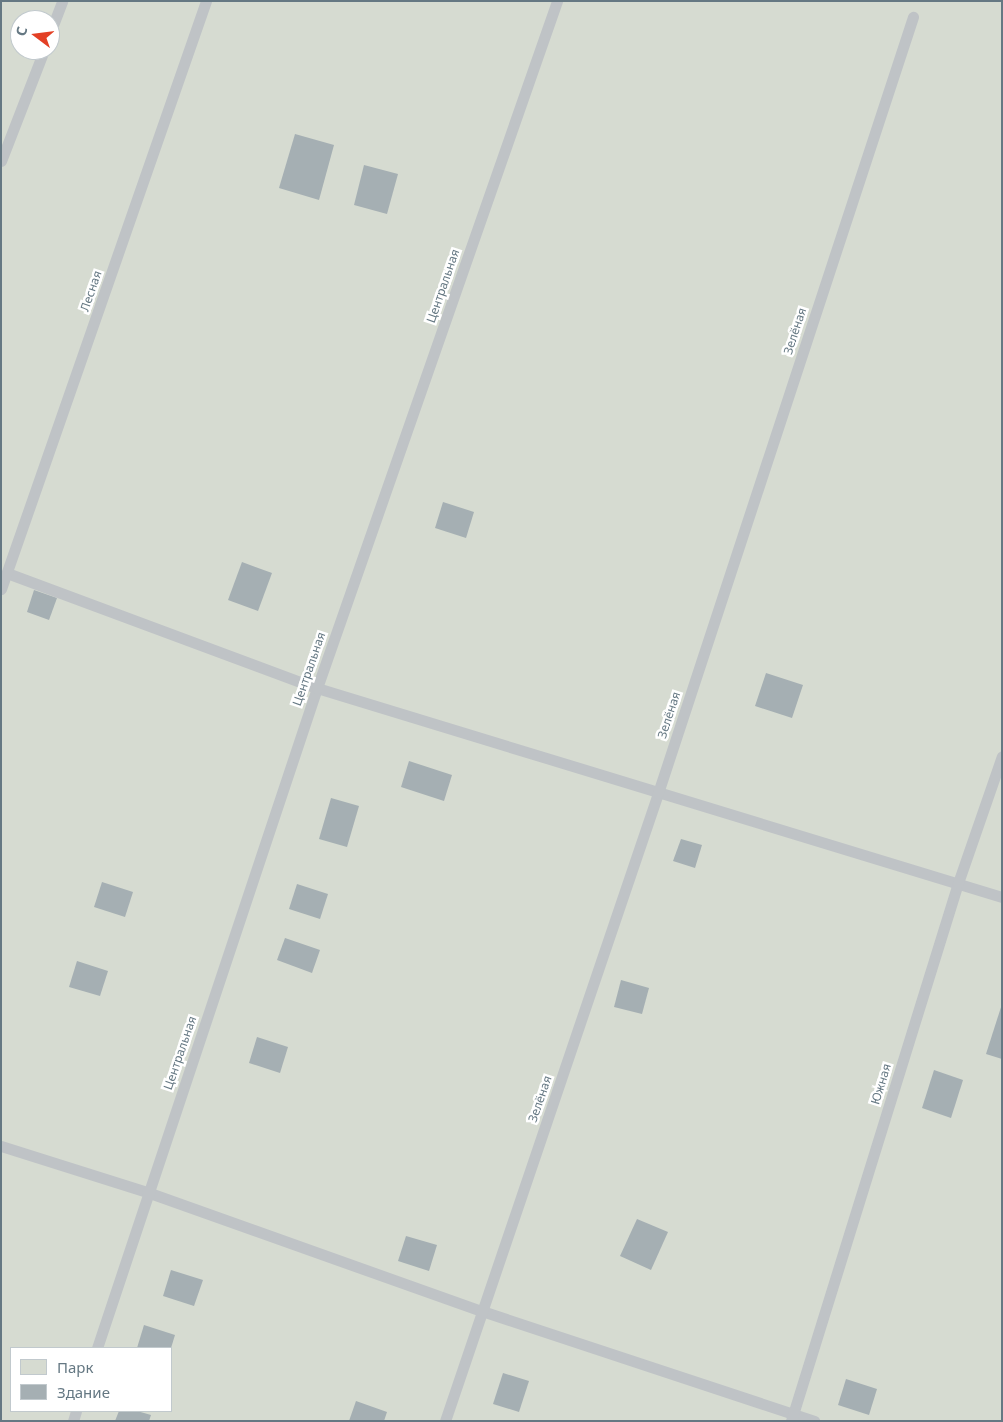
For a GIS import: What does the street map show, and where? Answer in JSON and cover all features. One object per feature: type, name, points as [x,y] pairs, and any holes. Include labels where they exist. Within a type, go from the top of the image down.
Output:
[{"type":"lane","name":"Лесная","points":[[1,590],[206,1]]},
{"type":"lane","name":"Центральная","points":[[97,1347],[147,1192],[316,688],[557,1]]},
{"type":"lane","name":"Зелёная","points":[[445,1421],[658,793],[913,17]]},
{"type":"lane","points":[[1,161],[40,60]]},
{"type":"lane","points":[[7,573],[316,688],[1002,897]]},
{"type":"lane","name":"Южная","points":[[792,1417],[958,883],[1002,756]]},
{"type":"lane","points":[[1,1146],[147,1192],[792,1417],[814,1421]]},
{"type":"green space","points":[[1,1],[1002,1],[1002,1421],[1,1421]]},
{"type":"building","points":[[295,134],[334,145],[319,200],[279,188]]},
{"type":"building","points":[[364,165],[398,174],[387,214],[354,205]]},
{"type":"building","points":[[443,502],[474,512],[466,538],[435,528]]},
{"type":"building","points":[[242,562],[272,573],[258,611],[228,600]]},
{"type":"building","points":[[34,590],[57,598],[49,620],[27,612]]},
{"type":"building","points":[[766,673],[803,685],[792,718],[755,706]]},
{"type":"building","points":[[409,761],[452,775],[444,801],[401,787]]},
{"type":"building","points":[[331,798],[359,806],[347,847],[319,839]]},
{"type":"building","points":[[681,839],[702,845],[695,868],[673,861]]},
{"type":"building","points":[[102,882],[133,892],[125,917],[94,907]]},
{"type":"building","points":[[297,884],[328,894],[320,919],[289,909]]},
{"type":"building","points":[[285,938],[320,950],[312,973],[277,960]]},
{"type":"building","points":[[77,961],[108,971],[100,996],[69,987]]},
{"type":"building","points":[[621,980],[649,988],[642,1014],[614,1007]]},
{"type":"building","points":[[1002,1004],[1002,1059],[986,1054]]},
{"type":"building","points":[[257,1037],[288,1047],[280,1073],[249,1063]]},
{"type":"building","points":[[934,1070],[963,1080],[951,1118],[922,1108]]},
{"type":"building","points":[[637,1219],[668,1232],[651,1270],[620,1256]]},
{"type":"building","points":[[406,1236],[437,1245],[429,1271],[398,1261]]},
{"type":"building","points":[[171,1270],[203,1280],[194,1306],[163,1296]]},
{"type":"building","points":[[144,1325],[175,1335],[171,1347],[137,1347]]},
{"type":"building","points":[[503,1373],[529,1381],[519,1412],[493,1404]]},
{"type":"building","points":[[846,1379],[877,1389],[869,1415],[838,1405]]},
{"type":"building","points":[[356,1401],[387,1412],[384,1421],[349,1421]]},
{"type":"building","points":[[119,1412],[140,1412],[151,1415],[149,1421],[115,1421]]}]
